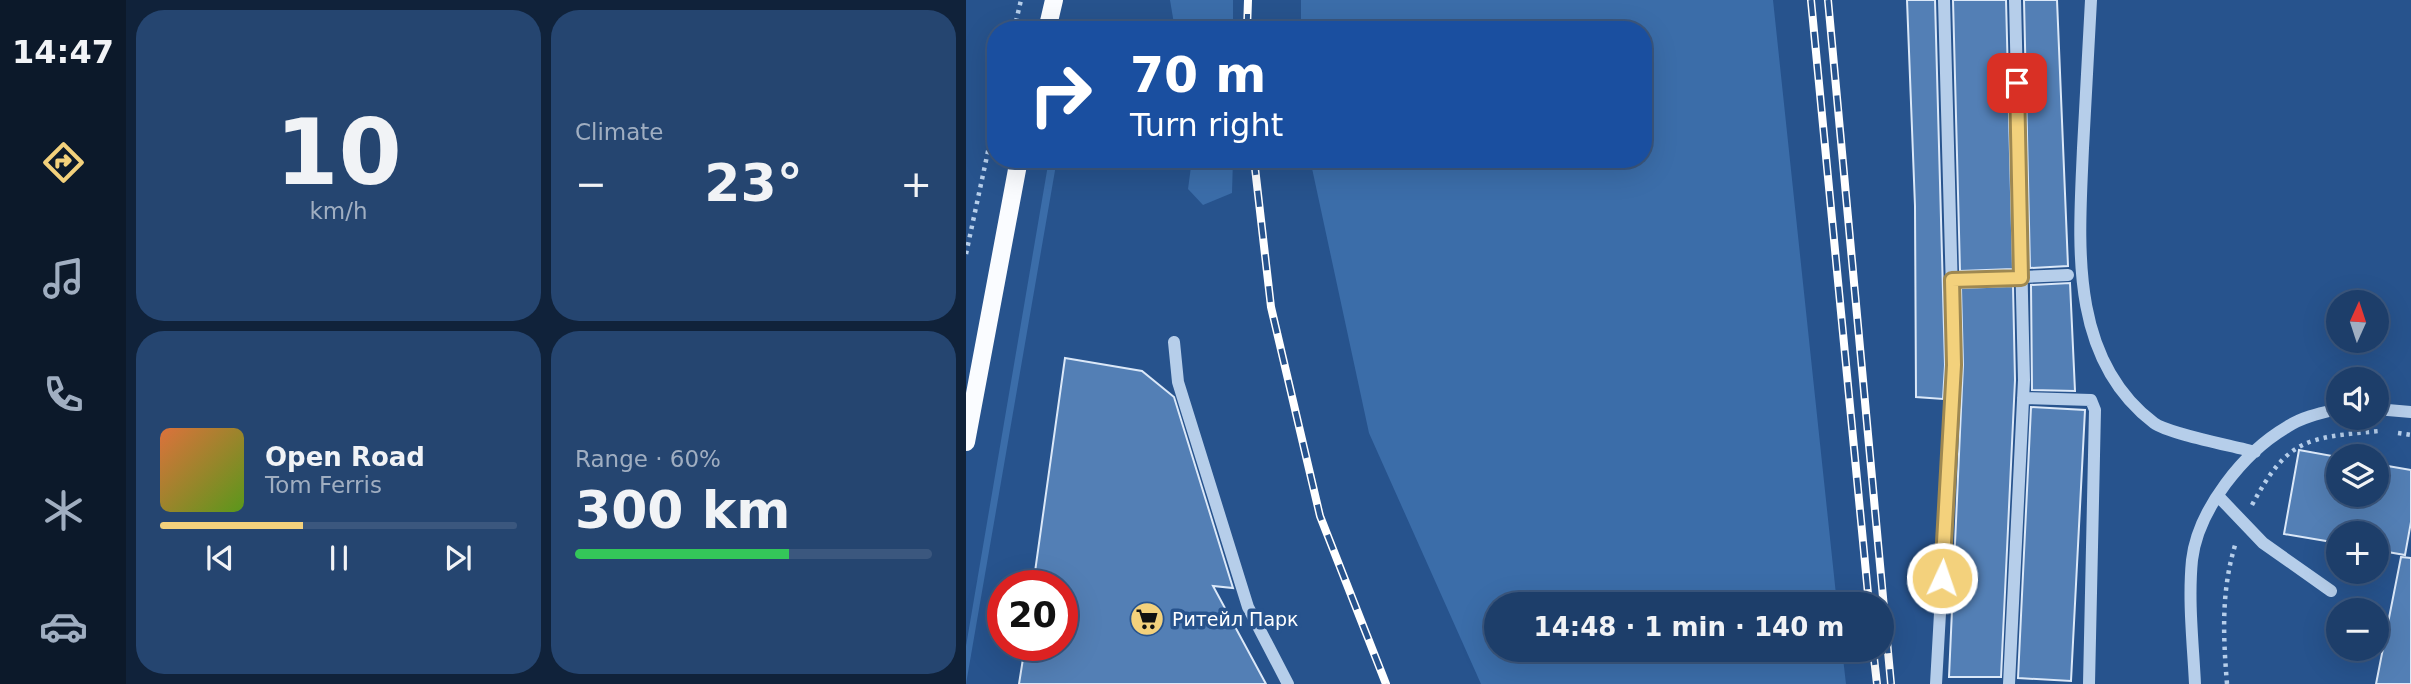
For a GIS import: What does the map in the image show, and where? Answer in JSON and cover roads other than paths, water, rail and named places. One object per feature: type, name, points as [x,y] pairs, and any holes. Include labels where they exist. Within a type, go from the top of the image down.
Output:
[{"type":"main road","points":[[1049,21],[1055,0]]},
{"type":"main road","points":[[966,442],[1016,168]]},
{"type":"street","points":[[1936,684],[1954,365],[1944,0]]},
{"type":"street","points":[[2009,684],[2023,398],[2015,0]]},
{"type":"street","points":[[2091,0],[2078,244],[2085,303],[2097,351],[2117,388],[2156,425],[2255,452]]},
{"type":"street","points":[[1952,280],[2068,275]]},
{"type":"street","points":[[1174,342],[1178,382],[1248,607],[1288,684]]},
{"type":"street","points":[[2023,398],[2091,400],[2095,410],[2088,684]]},
{"type":"street","points":[[2389,410],[2411,412]]},
{"type":"street","points":[[2195,684],[2191,610],[2192,558],[2204,523],[2219,497],[2255,452],[2287,426],[2326,412]]},
{"type":"street","points":[[2219,497],[2263,543],[2331,591]]},
{"type":"railway","points":[[1247,21],[1248,0]]},
{"type":"railway","points":[[1811,0],[1868,592]]},
{"type":"railway","points":[[1828,0],[1891,684]]},
{"type":"railway","points":[[1255,168],[1271,307],[1320,516],[1386,684]]},
{"type":"railway","points":[[1874,662],[1877,684]]},
{"type":"place","name":"Ритейл Парк","points":[[1147,619]]}]
